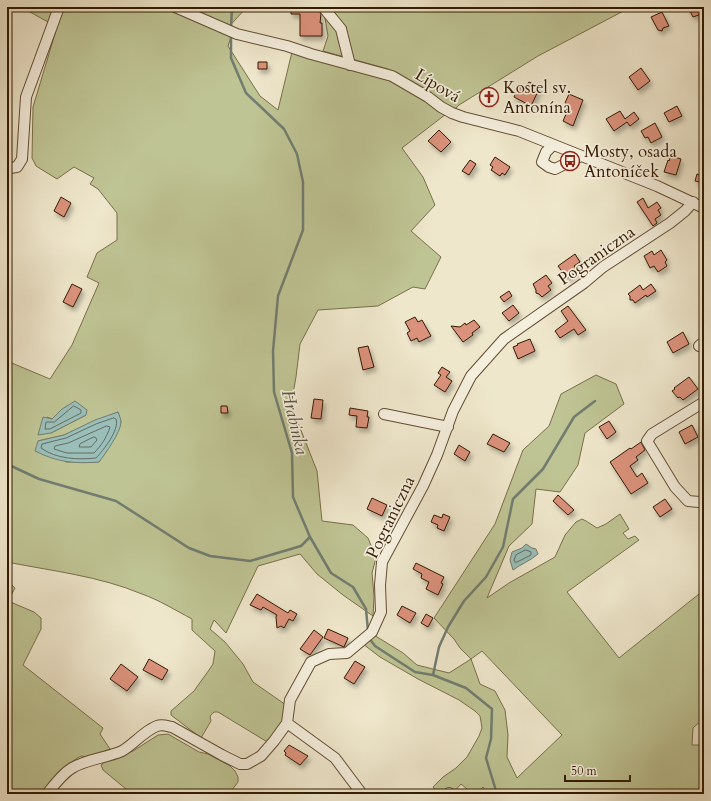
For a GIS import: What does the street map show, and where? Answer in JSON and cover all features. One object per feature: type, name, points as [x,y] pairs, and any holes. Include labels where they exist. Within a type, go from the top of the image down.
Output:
[{"type":"street","points":[[7,166],[10,168],[17,167],[22,159],[26,97],[58,7]]},
{"type":"street","name":"Lípová","points":[[175,7],[231,32],[287,46],[392,76],[452,113],[519,131],[657,186],[704,208]]},
{"type":"street","points":[[324,7],[341,29],[350,65]]},
{"type":"street","points":[[553,145],[546,152],[542,162],[549,167],[555,169],[581,156]]},
{"type":"street","name":"Pograniczna","points":[[47,794],[60,778],[73,768],[84,762],[121,751],[158,726],[172,727],[240,764],[247,764],[261,756],[274,742],[287,723],[290,700],[311,662],[329,654],[347,652],[372,632],[381,612],[380,585],[382,562],[423,486],[437,455],[453,411],[471,376],[504,339],[584,283],[603,267],[670,223],[686,211],[693,202]]},
{"type":"street","points":[[704,402],[652,434],[647,441],[675,488],[688,502],[699,502],[704,500]]},
{"type":"street","points":[[384,414],[448,427]]},
{"type":"street","points":[[287,723],[335,758],[362,794]]},
{"type":"green space","points":[[21,7],[247,7],[223,33],[231,37],[228,46],[260,96],[278,110],[292,52],[386,78],[420,97],[446,114],[402,148],[423,177],[435,205],[411,231],[441,257],[425,289],[413,287],[378,306],[318,310],[300,344],[291,405],[317,471],[322,521],[353,525],[368,538],[376,558],[372,573],[374,596],[373,616],[317,574],[300,554],[258,566],[226,633],[214,620],[210,629],[225,642],[243,664],[253,682],[286,705],[284,721],[269,743],[218,712],[214,712],[210,716],[211,721],[201,738],[171,715],[171,711],[194,691],[213,664],[215,651],[192,630],[192,619],[161,602],[126,588],[92,578],[7,562],[7,535],[9,528],[7,527],[7,361],[50,379],[72,345],[99,283],[87,277],[97,253],[117,240],[117,213],[98,189],[90,184],[94,178],[74,167],[57,179],[36,166],[32,158],[33,107],[57,27]],"holes":[[[62,409],[86,415],[51,433],[47,417],[52,419]],[[118,412],[121,422],[99,462],[66,462],[38,441],[64,435]]]},
{"type":"green space","points":[[323,7],[631,7],[538,56],[459,105],[455,109],[437,100],[422,88],[388,69],[323,51],[328,36]]},
{"type":"green space","points":[[596,375],[616,384],[624,404],[585,433],[578,465],[560,492],[536,489],[532,524],[509,546],[487,598],[509,583],[555,557],[565,535],[576,522],[582,519],[597,528],[606,524],[620,514],[629,529],[623,533],[628,539],[635,536],[639,540],[567,592],[619,658],[704,590],[704,718],[693,728],[692,745],[704,745],[704,794],[486,794],[483,787],[477,794],[473,794],[461,784],[453,793],[439,794],[433,787],[467,757],[482,728],[480,716],[459,700],[380,657],[363,644],[374,635],[403,653],[417,665],[449,673],[471,659],[434,618],[495,524],[523,450],[549,426],[561,394]],"holes":[[[482,651],[562,735],[517,778],[507,757],[508,735],[505,710],[495,691],[480,684],[471,659]]]},
{"type":"green space","points":[[7,580],[15,588],[8,601],[34,612],[41,618],[41,629],[23,665],[103,728],[100,734],[110,749],[88,757],[81,756],[76,759],[63,768],[41,794],[7,794]]},
{"type":"green space","points":[[168,734],[199,752],[208,754],[230,766],[238,777],[238,782],[229,794],[132,794],[103,770],[101,765],[105,762],[133,751],[158,735]]},
{"type":"water","points":[[75,401],[87,410],[86,415],[51,433],[38,435],[43,417],[52,419],[62,409]]},
{"type":"water","points":[[118,412],[121,422],[120,426],[112,443],[99,462],[82,463],[58,460],[35,451],[38,441],[64,435],[95,420]]},
{"type":"water","points":[[526,544],[536,549],[538,554],[513,570],[510,560],[512,552],[522,548]]},
{"type":"building","points":[[291,7],[317,7],[321,14],[320,23],[322,23],[322,36],[300,36],[300,14],[291,14]]},
{"type":"building","points":[[688,7],[704,7],[704,13],[693,17]]},
{"type":"building","points":[[662,12],[669,26],[663,28],[662,31],[658,30],[651,17]]},
{"type":"building","points":[[258,62],[267,62],[267,69],[258,69]]},
{"type":"building","points":[[641,68],[650,81],[638,90],[629,77]]},
{"type":"building","points":[[529,82],[540,87],[531,106],[514,97],[519,87],[523,89]]},
{"type":"building","points":[[485,93],[492,94],[489,103],[483,101]]},
{"type":"building","points":[[569,94],[583,100],[573,126],[563,121],[570,105],[565,103]]},
{"type":"building","points":[[677,106],[682,116],[669,122],[664,113]]},
{"type":"building","points":[[620,111],[625,119],[634,112],[639,119],[630,126],[627,122],[614,131],[606,119]]},
{"type":"building","points":[[655,123],[662,137],[651,143],[648,137],[645,138],[641,131]]},
{"type":"building","points":[[439,130],[451,142],[441,152],[428,141]]},
{"type":"building","points":[[671,156],[681,159],[676,175],[664,172]]},
{"type":"building","points":[[495,157],[510,167],[505,175],[502,173],[500,176],[491,170],[493,167],[490,165]]},
{"type":"building","points":[[470,160],[476,164],[469,175],[462,171]]},
{"type":"building","points":[[697,174],[704,176],[704,183],[695,181]]},
{"type":"building","points":[[61,197],[71,203],[64,217],[54,211]]},
{"type":"building","points":[[643,198],[648,208],[657,202],[661,208],[658,210],[661,215],[655,219],[657,223],[653,226],[637,202]]},
{"type":"building","points":[[661,250],[667,260],[665,262],[667,266],[658,272],[654,266],[650,268],[644,256],[652,251],[654,255]]},
{"type":"building","points":[[575,254],[580,262],[574,266],[577,270],[574,274],[567,278],[558,266]]},
{"type":"building","points":[[546,275],[552,283],[548,286],[551,290],[542,297],[536,293],[533,284]]},
{"type":"building","points":[[72,284],[82,289],[73,307],[63,302]]},
{"type":"building","points":[[651,284],[656,291],[647,297],[646,295],[635,303],[633,300],[630,300],[630,296],[628,294],[640,285],[643,290]]},
{"type":"building","points":[[509,291],[512,296],[504,302],[500,297]]},
{"type":"building","points":[[513,305],[519,313],[509,321],[502,313]]},
{"type":"building","points":[[568,306],[586,330],[578,335],[574,329],[560,338],[555,331],[568,321],[561,311]]},
{"type":"building","points":[[415,317],[418,322],[422,320],[431,336],[419,342],[417,338],[411,341],[407,333],[410,331],[405,322]]},
{"type":"building","points":[[474,320],[480,327],[472,333],[473,335],[463,342],[451,326],[460,327],[465,323],[466,325]]},
{"type":"building","points":[[683,332],[689,344],[673,353],[667,342]]},
{"type":"building","points":[[530,339],[535,351],[518,359],[513,347]]},
{"type":"building","points":[[368,346],[374,367],[363,370],[358,348]]},
{"type":"building","points":[[442,367],[450,372],[446,377],[452,381],[445,392],[434,385],[441,375],[438,373]]},
{"type":"building","points":[[689,377],[698,389],[683,400],[680,397],[678,398],[672,391]]},
{"type":"building","points":[[314,399],[323,400],[321,419],[311,418]]},
{"type":"building","points":[[221,406],[227,406],[228,413],[221,413]]},
{"type":"building","points":[[350,408],[368,411],[367,417],[369,417],[367,428],[356,427],[357,416],[349,415]]},
{"type":"building","points":[[609,421],[616,432],[607,439],[599,427]]},
{"type":"building","points":[[692,425],[698,437],[685,444],[679,432]]},
{"type":"building","points":[[493,434],[510,443],[504,452],[487,444]]},
{"type":"building","points":[[641,442],[645,450],[636,457],[638,460],[630,466],[637,477],[642,473],[648,483],[631,494],[610,462]]},
{"type":"building","points":[[459,445],[470,452],[465,461],[454,454]]},
{"type":"building","points":[[558,495],[574,510],[568,515],[553,501]]},
{"type":"building","points":[[372,498],[387,505],[382,516],[367,509]]},
{"type":"building","points":[[665,499],[672,509],[660,517],[653,507]]},
{"type":"building","points":[[443,514],[450,517],[444,531],[437,528],[438,525],[431,522],[434,515],[442,518]]},
{"type":"building","points":[[416,563],[444,577],[441,583],[443,584],[438,595],[426,589],[429,582],[421,578],[422,574],[413,569]]},
{"type":"building","points":[[257,594],[288,613],[290,610],[297,614],[293,621],[289,619],[284,628],[281,626],[277,628],[277,615],[263,607],[261,610],[250,605]]},
{"type":"building","points":[[402,606],[416,613],[410,623],[397,615]]},
{"type":"building","points":[[426,614],[433,618],[428,627],[421,623]]},
{"type":"building","points":[[328,629],[348,638],[344,647],[324,638]]},
{"type":"building","points":[[314,630],[323,637],[310,655],[300,649]]},
{"type":"building","points":[[149,659],[168,670],[162,680],[143,670]]},
{"type":"building","points":[[355,661],[365,667],[354,684],[344,678]]},
{"type":"building","points":[[121,664],[138,677],[127,691],[110,679]]},
{"type":"building","points":[[289,745],[308,756],[300,765],[285,755],[286,753],[284,751]]},
{"type":"waterway","name":"Hrabinka","points":[[231,28],[232,7]]},
{"type":"waterway","name":"Hrabinka","points":[[231,33],[231,58],[246,93],[284,129],[297,154],[303,182],[303,230],[278,296],[273,351],[274,392],[292,453],[293,497],[310,537],[331,573],[353,587],[366,609],[368,631]]},
{"type":"waterway","points":[[433,675],[439,647],[448,627],[464,601],[486,577],[503,547],[513,499],[543,469],[574,417],[595,401]]},
{"type":"waterway","points":[[7,464],[39,479],[116,501],[189,548],[210,556],[250,561],[301,546],[310,537]]},
{"type":"waterway","name":"Hrabinka","points":[[369,638],[375,646],[415,672],[433,675],[466,688],[492,709],[491,739],[486,758],[497,794]]},
{"type":"place","name":"Kostel sv. Antonína","points":[[489,97]]},
{"type":"place","name":"Mosty, osada Antoníček","points":[[570,161]]}]
